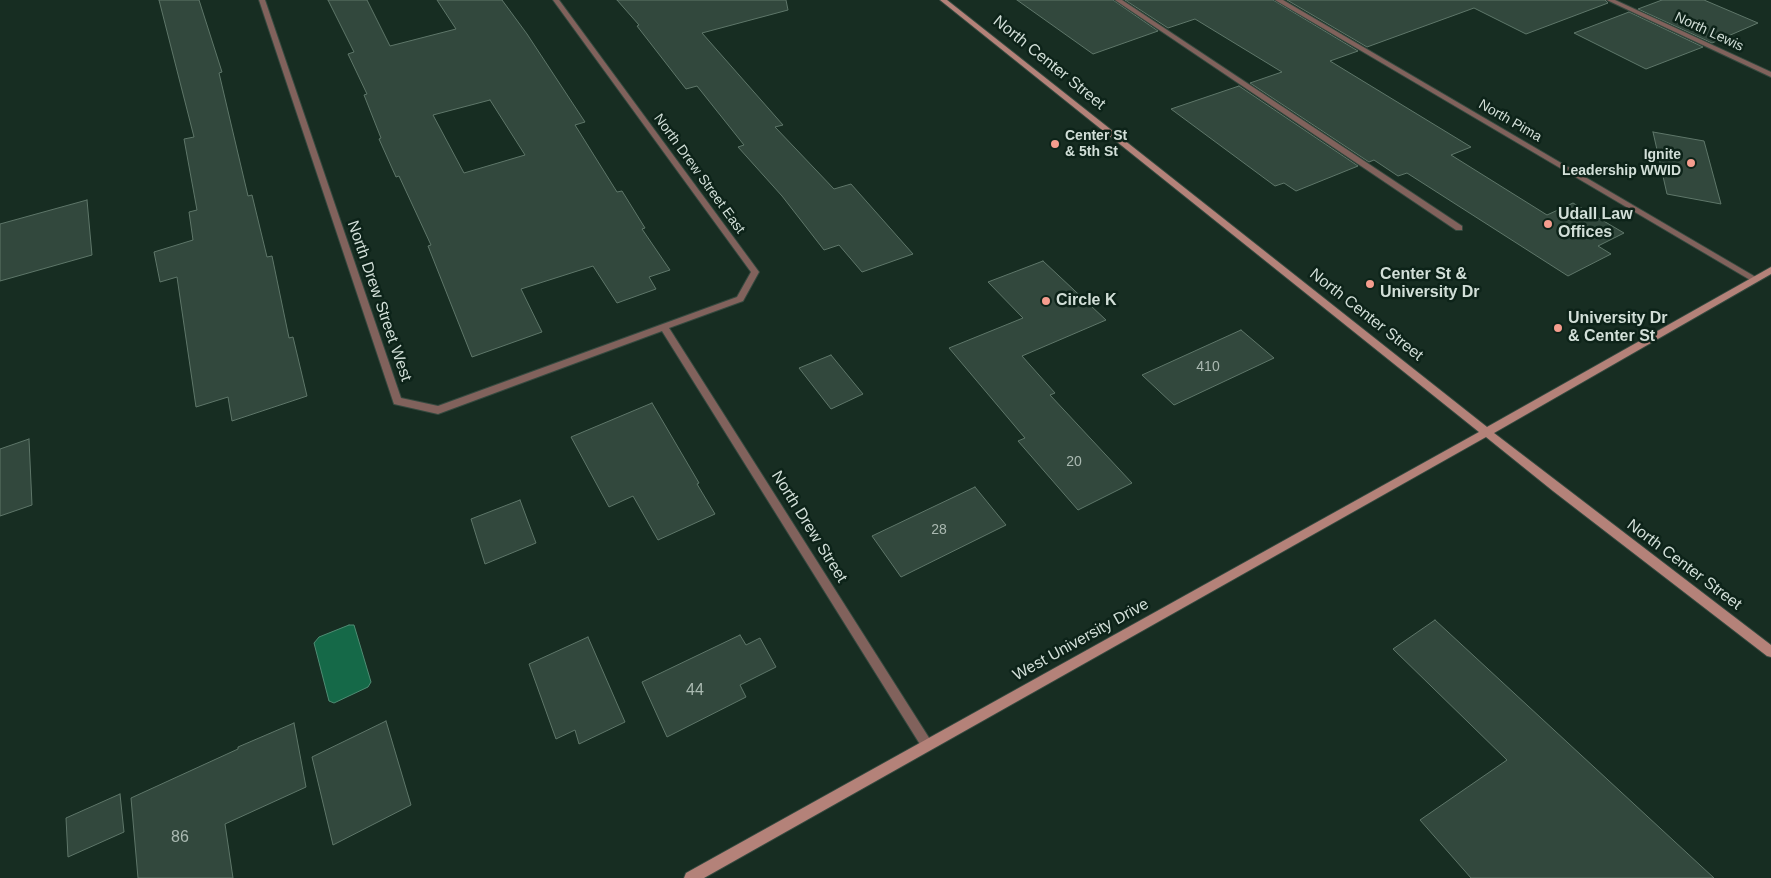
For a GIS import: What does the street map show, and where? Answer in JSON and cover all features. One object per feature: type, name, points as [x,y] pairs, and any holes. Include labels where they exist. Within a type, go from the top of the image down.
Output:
[{"type":"main road","name":"North Center Street","points":[[944,0],[1487,432],[1771,652]]},
{"type":"main road","name":"West University Drive","points":[[691,878],[1487,432],[1771,270]]},
{"type":"street","name":"North Drew Street West","points":[[262,0],[397,401],[438,410],[664,327]]},
{"type":"street","name":"North Drew Street East","points":[[556,0],[755,272],[740,299],[664,327]]},
{"type":"street","points":[[1118,0],[1459,228]]},
{"type":"street","name":"North Pima","points":[[1278,0],[1756,279]]},
{"type":"street","name":"North Lewis","points":[[1610,0],[1771,75]]},
{"type":"street","name":"North Drew Street","points":[[664,327],[927,745]]},
{"type":"shaded area","points":[[349,625],[354,625],[371,682],[368,687],[334,703],[329,701],[314,643],[319,637]]},
{"type":"building","points":[[159,0],[199,0],[222,72],[219,73],[248,196],[252,195],[267,257],[272,256],[289,338],[293,337],[307,396],[232,421],[228,397],[196,407],[177,277],[160,282],[154,252],[193,240],[189,212],[197,210],[184,139],[194,137]]},
{"type":"building","points":[[328,0],[367,0],[390,46],[456,29],[437,0],[502,0],[527,34],[585,122],[575,125],[617,192],[622,191],[645,228],[642,229],[670,270],[649,277],[656,289],[617,303],[593,266],[521,289],[542,332],[472,357],[428,246],[431,245],[399,176],[396,177],[379,139],[381,138],[364,95],[367,94],[348,54],[354,52]],"holes":[[[490,100],[525,155],[464,173],[433,115]]]},
{"type":"building","points":[[617,0],[786,0],[788,10],[702,33],[783,125],[775,127],[834,189],[851,184],[913,254],[862,272],[839,245],[824,250],[782,196],[738,147],[744,145],[697,86],[686,89],[637,26],[639,25]]},
{"type":"building","points":[[1017,0],[1113,0],[1158,31],[1093,54]]},
{"type":"building","points":[[1125,0],[1273,0],[1358,51],[1330,61],[1471,147],[1451,155],[1547,215],[1573,203],[1624,233],[1598,246],[1611,254],[1568,276],[1407,173],[1398,176],[1374,160],[1369,162],[1250,83],[1282,72],[1195,19],[1168,28]]},
{"type":"building","points":[[1287,0],[1605,0],[1608,3],[1526,34],[1474,8],[1367,47]]},
{"type":"building","points":[[1662,0],[1704,0],[1758,23],[1712,43],[1638,9]]},
{"type":"building","points":[[1629,12],[1703,47],[1646,69],[1574,33]]},
{"type":"building","points":[[1239,86],[1358,166],[1296,191],[1284,183],[1275,186],[1171,109]]},
{"type":"building","name":"Ignite Leadership WWID","points":[[1653,132],[1704,141],[1721,204],[1667,194]]},
{"type":"building","points":[[87,200],[92,255],[0,281],[0,224]]},
{"type":"building","points":[[1043,261],[1106,320],[1022,356],[1055,393],[1050,395],[1132,483],[1078,510],[1018,441],[1025,438],[949,348],[1023,318],[988,282]]},
{"type":"building","points":[[1241,330],[1274,358],[1174,405],[1142,375]]},
{"type":"building","points":[[831,355],[863,394],[831,409],[799,368]]},
{"type":"building","points":[[652,403],[715,514],[658,540],[633,496],[609,507],[571,437]]},
{"type":"building","points":[[29,439],[32,505],[0,516],[0,449]]},
{"type":"building","points":[[975,487],[1006,525],[901,577],[872,536]]},
{"type":"building","points":[[520,500],[536,543],[485,564],[471,519]]},
{"type":"building","points":[[1435,620],[1714,878],[1471,878],[1420,820],[1507,760],[1393,649]]},
{"type":"building","points":[[740,635],[746,645],[760,638],[776,667],[740,685],[746,697],[667,737],[642,682]]},
{"type":"building","points":[[588,637],[625,722],[579,744],[575,730],[556,739],[529,664]]},
{"type":"building","points":[[386,721],[411,805],[333,845],[312,757]]},
{"type":"building","points":[[294,723],[306,787],[225,824],[233,878],[138,878],[131,798],[238,749],[238,747]]},
{"type":"building","points":[[120,794],[124,832],[68,857],[66,818]]},
{"type":"place","name":"Center St & 5th St","points":[[1055,144]]},
{"type":"place","name":"Ignite Leadership WWID","points":[[1691,163]]},
{"type":"place","name":"Udall Law Offices","points":[[1548,224]]},
{"type":"place","name":"Center St & University Dr","points":[[1370,284]]},
{"type":"place","name":"Circle K","points":[[1046,301]]},
{"type":"place","name":"University Dr & Center St","points":[[1558,328]]}]
